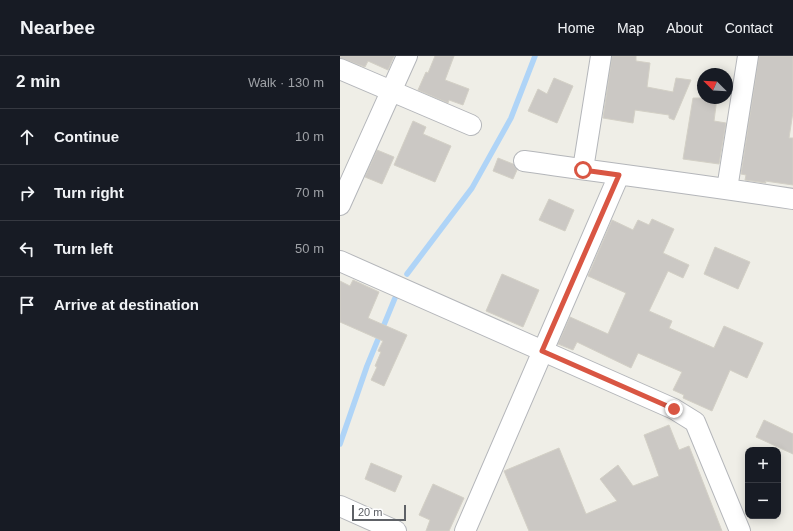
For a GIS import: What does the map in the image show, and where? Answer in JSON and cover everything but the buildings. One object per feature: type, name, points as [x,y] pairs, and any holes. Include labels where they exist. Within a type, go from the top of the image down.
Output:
[{"type":"street","points":[[340,205],[406,56]]},
{"type":"street","points":[[583,170],[601,56]]},
{"type":"street","points":[[727,188],[748,56]]},
{"type":"street","points":[[340,69],[471,125]]},
{"type":"street","points":[[524,161],[619,175],[727,188],[793,199]]},
{"type":"street","points":[[465,531],[619,175]]},
{"type":"street","points":[[340,261],[674,409],[695,422],[740,531]]},
{"type":"street","points":[[340,506],[396,531]]},
{"type":"waterway","points":[[407,274],[472,188],[511,118],[535,56]]},
{"type":"waterway","points":[[340,444],[367,366],[395,298]]},
{"type":"route","points":[[583,170],[619,175],[542,351],[674,409]]}]
